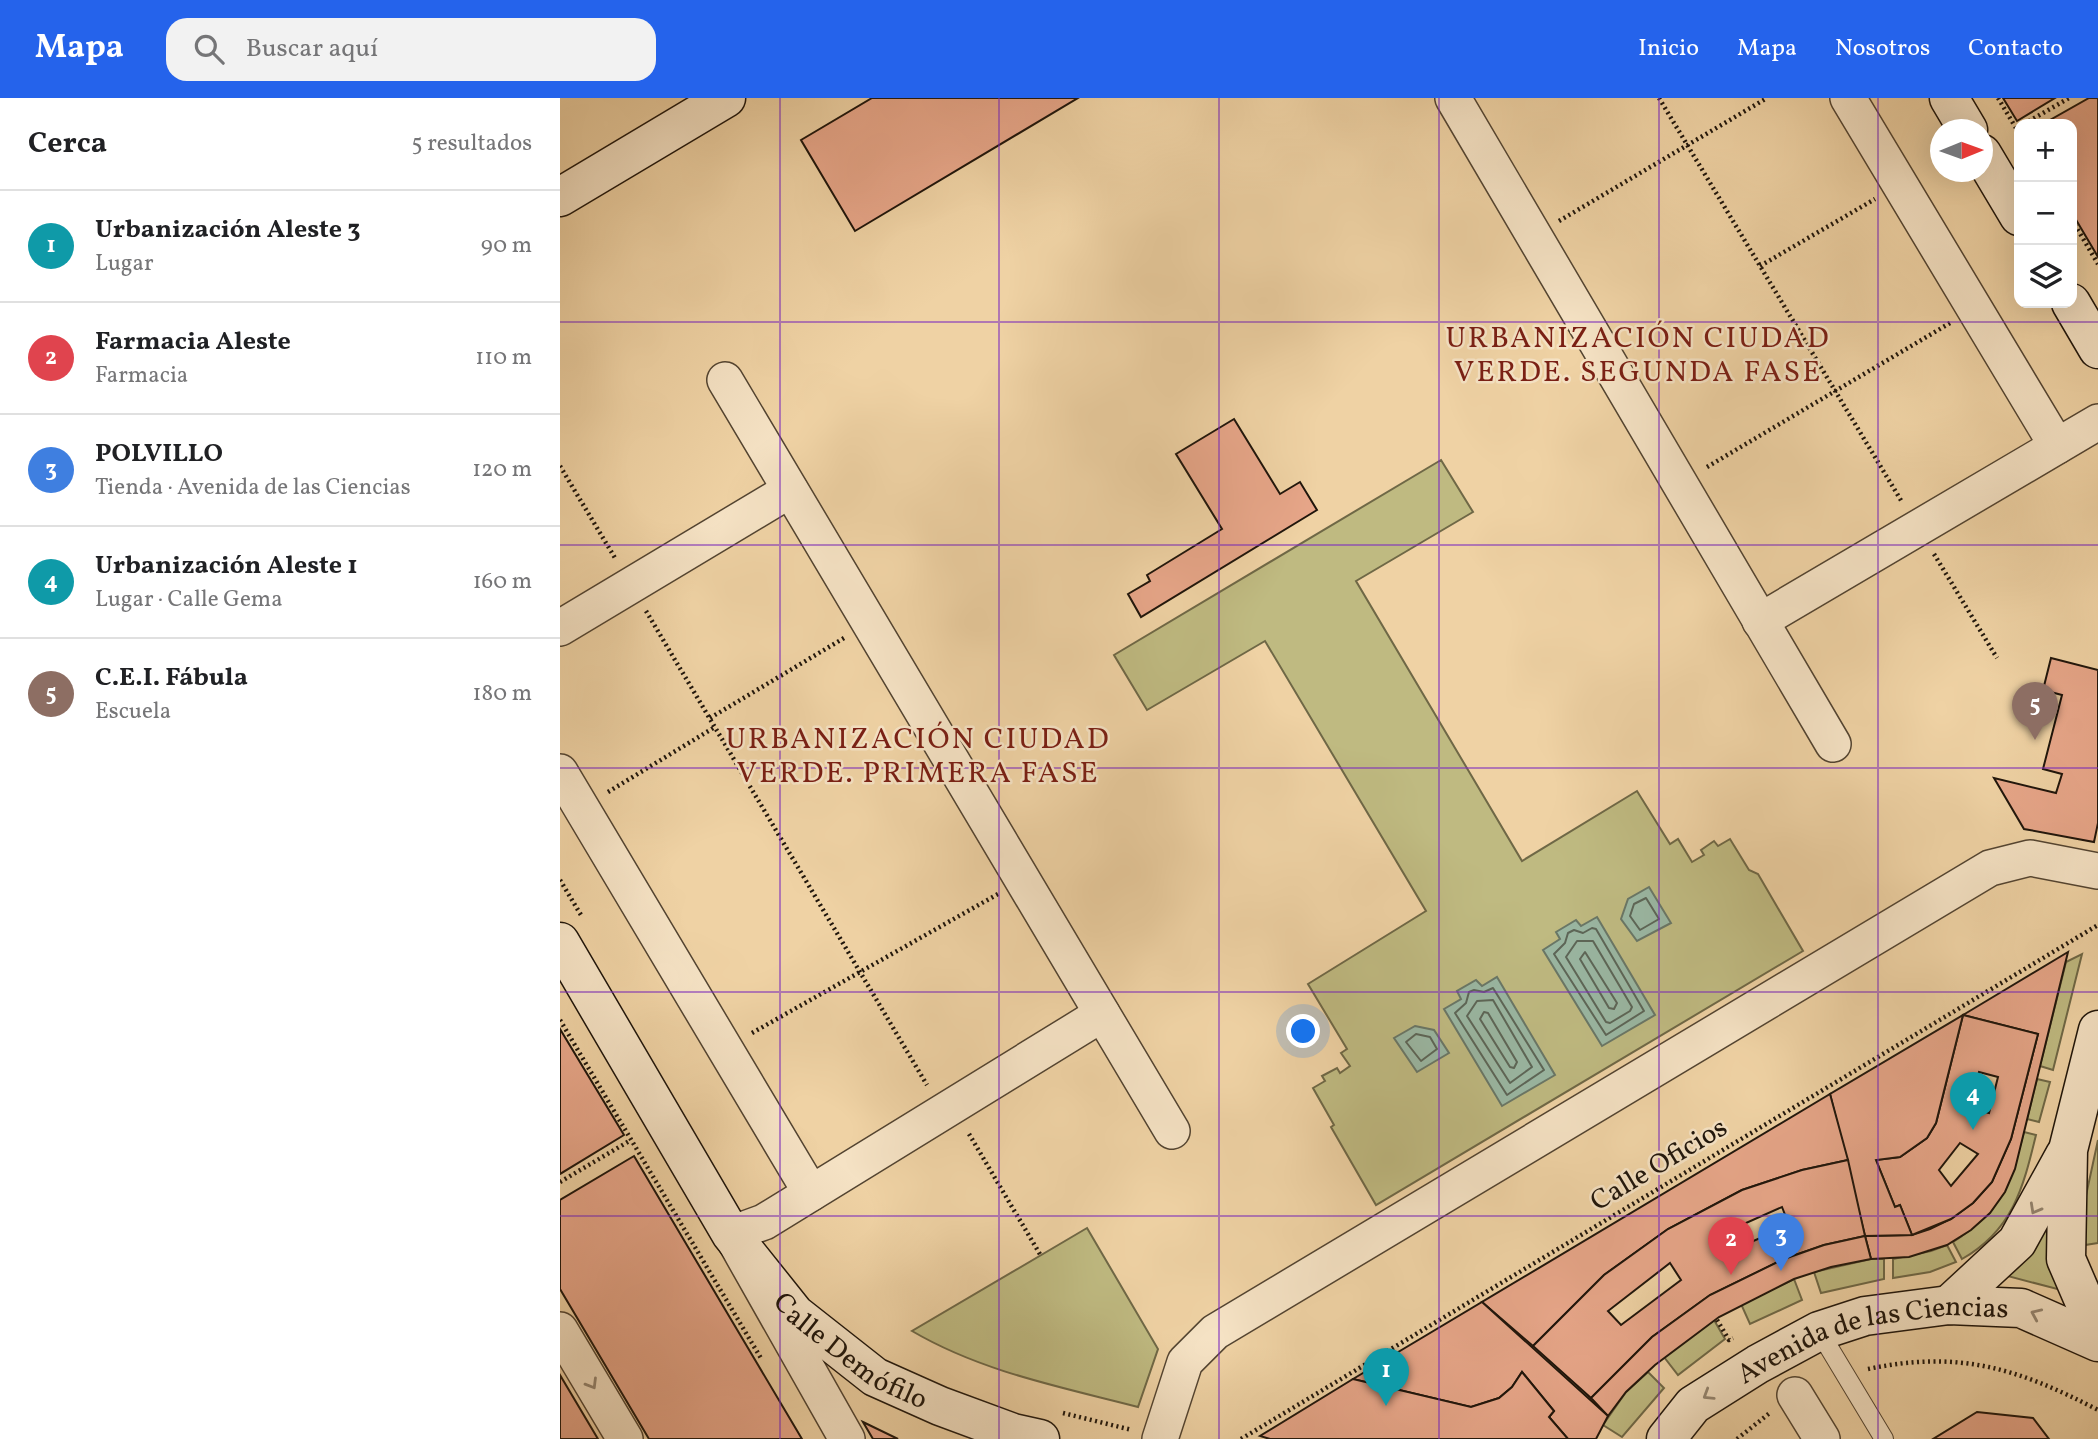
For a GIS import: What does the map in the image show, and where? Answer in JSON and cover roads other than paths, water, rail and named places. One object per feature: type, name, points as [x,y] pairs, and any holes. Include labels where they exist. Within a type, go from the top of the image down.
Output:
[{"type":"street","points":[[560,197],[726,98]]},
{"type":"street","points":[[1453,98],[1833,744]]},
{"type":"street","points":[[1848,98],[2057,446]]},
{"type":"street","points":[[1949,98],[1961,119]]},
{"type":"street","points":[[1993,171],[2014,207]]},
{"type":"street","points":[[2074,308],[2098,349]]},
{"type":"street","points":[[725,380],[1172,1130]]},
{"type":"street","points":[[1760,621],[2098,422]]},
{"type":"street","points":[[560,628],[790,490]]},
{"type":"street","points":[[560,772],[811,1194]]},
{"type":"street","points":[[1160,1439],[1185,1362],[1215,1332],[1990,868],[2030,858],[2098,871]]},
{"type":"street","name":"Calle Demófilo","points":[[560,943],[731,1234],[847,1439]]},
{"type":"street","points":[[731,1234],[764,1222],[1102,1014]]},
{"type":"street","points":[[2098,1030],[2068,1150],[2066,1259],[2098,1333]]},
{"type":"street","points":[[1949,1305],[2017,1242],[2068,1150]]},
{"type":"street","name":"Calle Demófilo","points":[[731,1234],[795,1314],[875,1377],[940,1406],[1013,1433],[1040,1439]]},
{"type":"street","name":"Avenida de las Ciencias","points":[[1666,1439],[1693,1405],[1758,1364],[1819,1331],[1865,1316],[1949,1305],[2021,1308],[2098,1342]]},
{"type":"street","points":[[560,1330],[625,1439]]},
{"type":"street","points":[[1796,1395],[1822,1439]]},
{"type":"lane","points":[[1819,1331],[1884,1439]]},
{"type":"water","points":[[1649,887],[1671,923],[1637,941],[1621,919],[1628,899]]},
{"type":"water","points":[[1597,917],[1655,1015],[1602,1046],[1543,950],[1560,939],[1556,932],[1576,920],[1581,926]]},
{"type":"water","points":[[1497,977],[1555,1075],[1502,1106],[1444,1009],[1461,999],[1457,991],[1476,980],[1482,986]]},
{"type":"water","points":[[1415,1026],[1434,1030],[1449,1053],[1417,1072],[1394,1038]]},
{"type":"place","name":"C.E.I. Fábula","points":[[2035,740]]},
{"type":"place","name":"Urbanización Aleste 1","points":[[1973,1130]]},
{"type":"place","name":"POLVILLO","points":[[1781,1271]]},
{"type":"place","name":"Farmacia Aleste","points":[[1731,1275]]},
{"type":"place","name":"Urbanización Aleste 3","points":[[1386,1406]]},
{"type":"district","name":"URBANIZACIÓN CIUDAD VERDE. SEGUNDA FASE","points":[[1638,354]]},
{"type":"district","name":"URBANIZACIÓN CIUDAD VERDE. PRIMERA FASE","points":[[918,755]]}]
